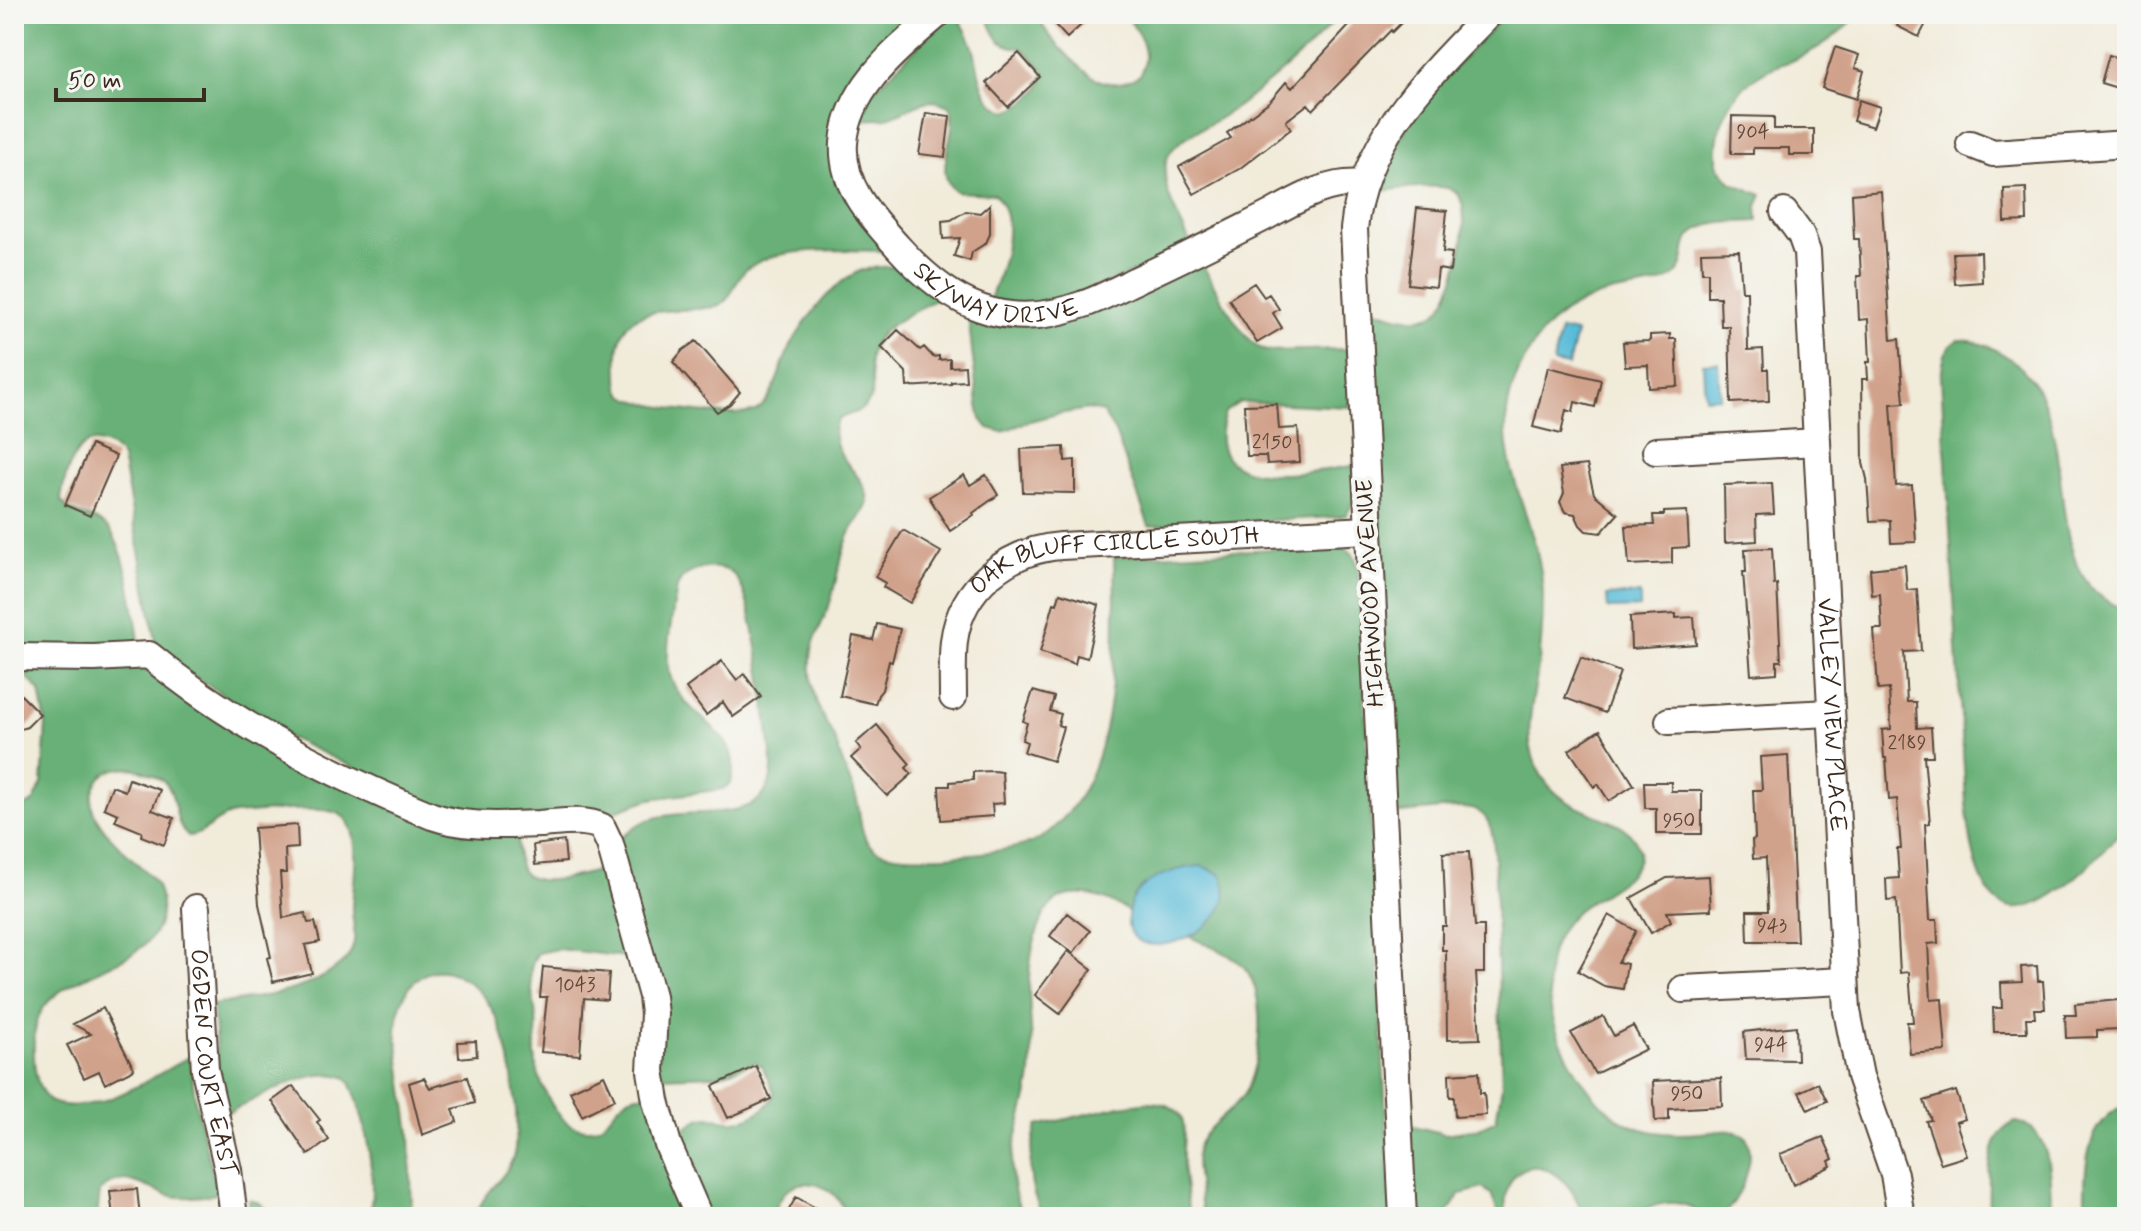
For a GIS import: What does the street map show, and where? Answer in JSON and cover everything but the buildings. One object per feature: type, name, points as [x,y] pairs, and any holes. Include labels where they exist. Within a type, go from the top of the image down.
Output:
[{"type":"street","name":"SKYWAY DRIVE","points":[[938,14],[887,60],[863,90],[846,129],[844,163],[852,190],[882,229],[924,275],[965,303],[988,310],[1026,315],[1080,306],[1197,252],[1308,195],[1342,183],[1363,184]]},
{"type":"street","name":"HIGHWOOD AVENUE","points":[[1403,1217],[1354,249],[1355,216],[1363,184],[1381,143],[1409,99],[1489,14]]},
{"type":"street","points":[[1970,144],[1993,153],[2127,144]]},
{"type":"street","name":"VALLEY VIEW PLACE","points":[[1784,212],[1801,235],[1807,252],[1848,1023],[1857,1066],[1891,1163],[1901,1217]]},
{"type":"street","points":[[1656,451],[1817,442]]},
{"type":"street","name":"OAK BLUFF CIRCLE SOUTH","points":[[953,697],[954,642],[966,607],[991,574],[1022,554],[1061,546],[1368,530]]},
{"type":"street","points":[[14,657],[149,655],[215,705],[273,741],[432,816],[475,825],[579,822],[602,827],[610,844],[649,981],[654,1014],[651,1071],[660,1119],[699,1217]]},
{"type":"street","points":[[1669,721],[1830,713]]},
{"type":"street","name":"OGDEN COURT EAST","points":[[196,908],[205,1070],[228,1170],[234,1217]]},
{"type":"street","points":[[1683,989],[1844,981]]},
{"type":"green space","points":[[14,14],[927,14],[840,124],[889,251],[816,250],[778,255],[748,268],[719,306],[661,311],[633,320],[624,331],[618,349],[620,389],[625,396],[635,400],[670,408],[747,413],[757,410],[767,401],[788,351],[804,324],[825,298],[848,277],[870,268],[903,266],[937,298],[882,333],[871,354],[872,395],[868,403],[836,422],[837,447],[863,485],[868,502],[847,541],[830,603],[812,652],[811,674],[816,701],[836,742],[856,797],[865,838],[873,848],[885,853],[929,857],[1006,849],[1039,839],[1068,813],[1089,779],[1105,727],[1115,641],[1114,557],[1336,546],[1350,551],[1358,572],[1391,1217],[1203,1217],[1197,1151],[1203,1137],[1239,1101],[1250,1081],[1258,1048],[1259,1010],[1251,978],[1243,966],[1225,953],[1190,937],[1197,933],[1190,867],[1170,873],[1145,887],[1129,912],[1101,898],[1079,894],[1056,901],[1043,917],[1030,961],[1031,1074],[1012,1161],[1016,1197],[1024,1217],[845,1217],[839,1200],[833,1194],[825,1188],[807,1183],[798,1184],[787,1191],[773,1217],[706,1217],[676,1145],[679,1139],[686,1128],[702,1118],[735,1121],[749,1117],[769,1104],[774,1092],[762,1066],[755,1062],[719,1075],[659,1077],[617,842],[648,820],[746,807],[761,798],[770,783],[772,760],[750,614],[737,579],[725,569],[702,569],[682,578],[677,587],[670,631],[668,666],[677,691],[722,737],[730,750],[733,765],[731,783],[723,789],[650,799],[609,813],[524,816],[443,809],[290,738],[158,653],[122,458],[105,444],[92,442],[77,452],[68,471],[61,500],[69,509],[103,524],[118,546],[129,582],[140,648],[14,649]]},
{"type":"green space","points":[[950,14],[954,14],[970,38],[986,94],[998,107],[1008,111],[1021,105],[1037,91],[1044,71],[1022,48],[1002,42],[986,14],[1038,14],[1047,32],[1076,63],[1096,78],[1114,83],[1137,77],[1144,66],[1142,42],[1125,14],[1341,14],[1268,83],[1220,118],[1182,140],[1171,152],[1165,170],[1168,192],[1192,246],[1151,266],[1039,307],[989,302],[1006,246],[1006,217],[1002,204],[994,194],[957,192],[949,184],[945,164],[952,128],[950,107],[934,101],[926,102],[890,117],[857,120],[869,95]]},
{"type":"green space","points":[[1506,14],[1859,14],[1819,47],[1752,80],[1726,112],[1718,139],[1718,167],[1732,183],[1762,195],[1757,206],[1758,221],[1720,223],[1699,229],[1687,242],[1682,264],[1672,278],[1651,286],[1592,298],[1556,319],[1535,342],[1524,361],[1511,394],[1506,424],[1508,452],[1540,564],[1543,596],[1540,649],[1530,723],[1532,755],[1543,778],[1558,795],[1622,827],[1636,841],[1639,850],[1634,869],[1626,878],[1576,912],[1562,928],[1549,966],[1548,986],[1556,1027],[1584,1084],[1597,1100],[1624,1122],[1658,1133],[1729,1131],[1745,1136],[1750,1156],[1745,1179],[1734,1201],[1721,1217],[1673,1203],[1660,1204],[1623,1217],[1584,1217],[1566,1184],[1556,1175],[1533,1167],[1516,1174],[1510,1182],[1505,1204],[1507,1217],[1499,1217],[1492,1195],[1483,1188],[1460,1194],[1445,1217],[1415,1217],[1410,1125],[1445,1134],[1477,1129],[1496,1120],[1502,1086],[1494,848],[1489,824],[1485,817],[1472,809],[1394,814],[1368,307],[1409,318],[1434,314],[1442,306],[1456,273],[1464,232],[1464,213],[1460,198],[1453,190],[1446,188],[1414,187],[1374,192],[1398,141],[1413,118],[1448,75]]},
{"type":"green space","points":[[1199,259],[1238,325],[1257,347],[1267,351],[1347,349],[1350,407],[1240,402],[1225,412],[1221,439],[1227,457],[1241,468],[1261,473],[1285,474],[1353,466],[1355,500],[1346,515],[1149,526],[1115,432],[1102,412],[1089,409],[1057,414],[1002,432],[988,428],[981,419],[968,314],[997,321]]},
{"type":"green space","points":[[1958,340],[1979,343],[2003,354],[2034,384],[2049,417],[2068,533],[2078,566],[2096,593],[2127,610],[2127,823],[2087,867],[2049,897],[2031,906],[2013,908],[1998,902],[1990,893],[1978,870],[1969,827],[1941,378],[1947,351]]},
{"type":"green space","points":[[15,665],[140,665],[239,734],[517,835],[519,864],[530,877],[540,880],[564,879],[609,868],[635,958],[558,949],[538,953],[531,968],[536,1064],[554,1107],[560,1116],[576,1127],[598,1127],[625,1100],[647,1095],[692,1217],[595,1217],[577,1208],[541,1217],[476,1217],[484,1199],[512,1159],[516,1114],[507,1051],[494,1014],[471,984],[455,974],[441,971],[427,973],[415,981],[399,1010],[396,1031],[410,1134],[412,1217],[367,1217],[372,1188],[368,1147],[359,1106],[347,1078],[319,1075],[302,1079],[227,1113],[218,1073],[213,1005],[296,988],[327,975],[346,959],[355,937],[352,829],[346,819],[337,813],[287,810],[234,814],[201,833],[188,836],[183,831],[171,793],[163,781],[145,771],[124,768],[106,773],[99,780],[92,795],[92,807],[106,833],[156,883],[161,910],[156,931],[123,959],[59,992],[44,1007],[34,1036],[36,1073],[49,1101],[84,1105],[122,1094],[190,1056],[195,1100],[217,1194],[178,1197],[136,1183],[118,1181],[100,1191],[97,1217],[14,1217],[14,814],[34,801],[42,784],[46,724],[40,691]]},
{"type":"green space","points":[[1150,1102],[1174,1109],[1183,1123],[1183,1165],[1189,1217],[1044,1217],[1034,1194],[1030,1172],[1037,1126]]},
{"type":"green space","points":[[2127,1104],[2127,1217],[2085,1217],[2086,1168],[2093,1137],[2112,1113]]},
{"type":"green space","points":[[2016,1122],[2038,1135],[2044,1147],[2050,1176],[2051,1217],[1989,1217],[1993,1150],[2005,1128]]},
{"type":"green space","points":[[249,1200],[260,1203],[272,1217],[250,1217]]},
{"type":"water","points":[[1560,330],[1576,333],[1568,366],[1553,363]]},
{"type":"water","points":[[1718,362],[1720,397],[1705,398],[1703,363]]},
{"type":"water","points":[[1640,594],[1640,608],[1608,609],[1607,596]]},
{"type":"water","points":[[1202,866],[1220,874],[1226,893],[1220,911],[1206,926],[1168,944],[1149,944],[1134,938],[1128,923],[1129,912],[1134,897],[1142,888],[1166,874]]}]
